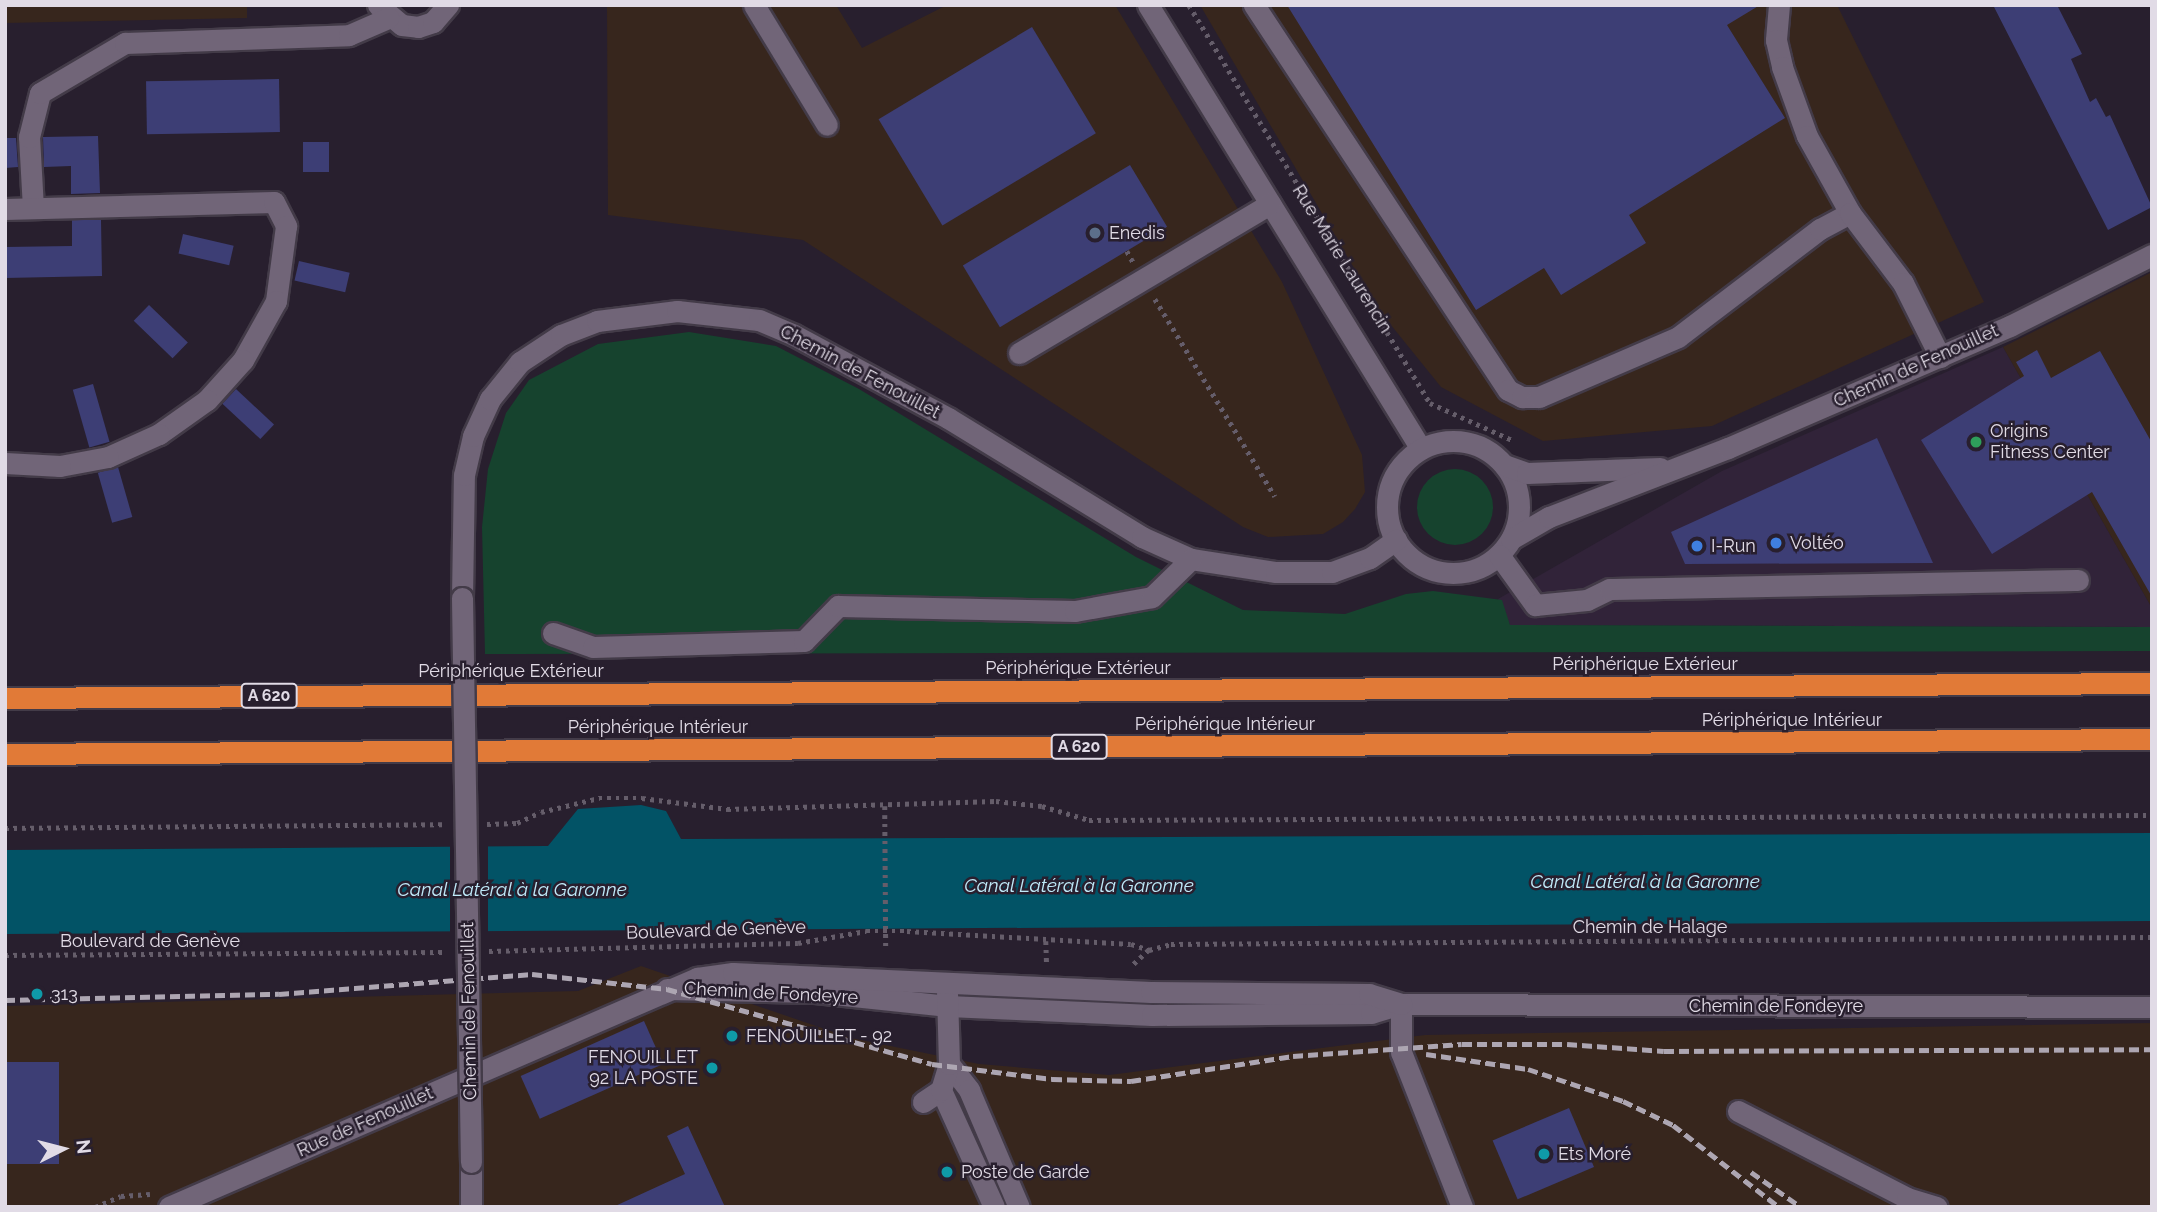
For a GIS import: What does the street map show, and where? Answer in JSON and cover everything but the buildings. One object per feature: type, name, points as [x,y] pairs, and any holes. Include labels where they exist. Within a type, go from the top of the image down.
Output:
[{"type":"highway","name":"Périphérique Extérieur","points":[[5,698],[2152,683]]},
{"type":"highway","name":"Périphérique Intérieur","points":[[5,754],[2152,739]]},
{"type":"street","points":[[33,208],[29,137],[40,93],[125,43],[349,35],[383,11],[418,27],[433,22],[448,5]]},
{"type":"street","points":[[754,5],[827,125]]},
{"type":"street","name":"Rue Marie Laurencin","points":[[1148,5],[1421,449]]},
{"type":"street","points":[[1254,5],[1508,390],[1522,397],[1539,397],[1678,337],[1820,229],[1850,213]]},
{"type":"street","points":[[1779,5],[1776,40],[1782,67],[1822,167],[1850,213],[1903,284],[1940,357]]},
{"type":"street","points":[[5,209],[274,202],[286,226],[276,301],[243,360],[207,400],[159,434],[108,457],[60,466],[5,463]]},
{"type":"street","points":[[1019,353],[1270,204]]},
{"type":"street","name":"Chemin de Fenouillet","points":[[1505,547],[1549,517],[1676,468],[1940,357],[2152,255]]},
{"type":"street","name":"Chemin de Fenouillet","points":[[471,1207],[462,598],[464,475],[473,436],[490,399],[520,362],[561,335],[597,321],[677,311],[759,320],[794,335],[948,418],[1131,531],[1192,559],[1276,572],[1332,572],[1370,558],[1396,540]]},
{"type":"street","points":[[1456,441],[1490,452],[1504,465],[1513,478],[1519,509],[1505,547],[1479,568],[1455,573],[1432,570],[1412,558],[1396,540],[1388,516],[1389,490],[1401,466],[1421,449],[1456,441]]},
{"type":"street","name":"Chemin de Fenouillet","points":[[1504,465],[1527,473],[1676,468]]},
{"type":"street","points":[[1505,547],[1535,605],[1587,600],[1610,589],[2078,580]]},
{"type":"street","points":[[552,633],[593,647],[804,642],[838,606],[1075,611],[1152,597],[1192,559]]},
{"type":"street","name":"Chemin de Fondeyre","points":[[667,989],[733,973],[947,984],[1369,994],[1401,1004]]},
{"type":"street","points":[[947,984],[949,1064],[932,1096],[994,1207]]},
{"type":"street","name":"Chemin de Fondeyre","points":[[667,989],[815,992],[948,1006],[1261,1015],[1371,1013],[1401,1004],[2152,1007]]},
{"type":"street","name":"Rue de Fenouillet","points":[[165,1200],[217,1188],[667,989]]},
{"type":"street","points":[[1401,1004],[1401,1052],[1462,1207]]},
{"type":"street","points":[[949,1064],[969,1090],[1019,1207]]},
{"type":"street","points":[[1738,1111],[1907,1198],[1937,1207]]},
{"type":"street","name":"Rue de Fenouillet","points":[[200,1207],[217,1188]]},
{"type":"path","name":"Rue Marie Laurencin","points":[[1189,5],[1430,403],[1522,446]]},
{"type":"path","points":[[1127,251],[1275,496]]},
{"type":"path","points":[[891,958],[886,950],[885,806],[996,801],[1042,806],[1089,820],[2152,815]]},
{"type":"path","name":"Boulevard de Genève","points":[[486,951],[798,943],[866,931],[1130,944],[1149,950]]},
{"type":"path","name":"Chemin de Halage","points":[[1149,950],[1171,944],[2152,937]]},
{"type":"path","points":[[1046,941],[1046,969]]},
{"type":"path","points":[[1124,969],[1149,950]]},
{"type":"path","name":"Boulevard de Genève","points":[[5,955],[458,951]]},
{"type":"path","points":[[1033,968],[1058,969]]},
{"type":"path","points":[[95,1207],[121,1196],[165,1200]]},
{"type":"shaded area","points":[[5,5],[247,5],[247,18],[5,23]]},
{"type":"shaded area","points":[[607,5],[836,5],[862,48],[947,5],[1115,5],[1282,282],[1362,455],[1365,492],[1355,509],[1343,522],[1323,534],[1268,537],[1243,527],[803,240],[608,215]]},
{"type":"shaded area","points":[[1200,5],[1837,5],[1984,302],[1712,426],[1543,441],[1441,387],[1378,309]]},
{"type":"shaded area","points":[[2152,272],[2152,608],[2003,347]]},
{"type":"shaded area","points":[[2003,347],[2152,608],[2152,627],[1510,625],[1498,599],[1722,471]]},
{"type":"shaded area","points":[[641,966],[851,1038],[979,1064],[1109,1075],[1425,1035],[2152,1023],[2152,1207],[5,1207],[5,1006],[578,991]]},
{"type":"green space","points":[[689,332],[776,346],[859,389],[1136,557],[1243,610],[1345,614],[1406,594],[1433,591],[1502,600],[1510,625],[2152,627],[2152,651],[485,654],[482,527],[488,469],[506,413],[529,380],[598,344]]},
{"type":"green space","points":[[1455,469],[1470,472],[1482,480],[1490,492],[1493,507],[1490,522],[1482,534],[1470,542],[1455,545],[1440,542],[1428,534],[1420,522],[1417,507],[1420,492],[1428,480],[1440,472]]},
{"type":"water","name":"Canal Latéral à la Garonne","points":[[641,805],[666,811],[681,839],[2152,833],[2152,921],[5,934],[5,850],[548,846],[578,809]]},
{"type":"pier","points":[[450,843],[488,843],[488,934],[450,934]]},
{"type":"railway","points":[[5,1000],[279,994],[532,974],[667,989],[932,1064],[1052,1079],[1131,1081],[1293,1056],[1462,1044],[1567,1044],[1664,1051],[2152,1049]]},
{"type":"railway","points":[[1426,1054],[1528,1069],[1623,1101],[1673,1125],[1779,1207]]},
{"type":"railway","points":[[1751,1172],[1801,1207]]},
{"type":"place","name":"Enedis","points":[[1095,233]]},
{"type":"place","name":"Origins Fitness Center","points":[[1976,442]]},
{"type":"place","name":"Voltéo","points":[[1776,543]]},
{"type":"place","name":"I-Run","points":[[1697,546]]},
{"type":"place","name":"313","points":[[37,994]]},
{"type":"place","name":"FENOUILLET - 92","points":[[732,1036]]},
{"type":"place","name":"FENOUILLET 92 LA POSTE","points":[[712,1068]]},
{"type":"place","name":"Ets Moré","points":[[1544,1154]]},
{"type":"place","name":"Poste de Garde","points":[[947,1172]]}]
